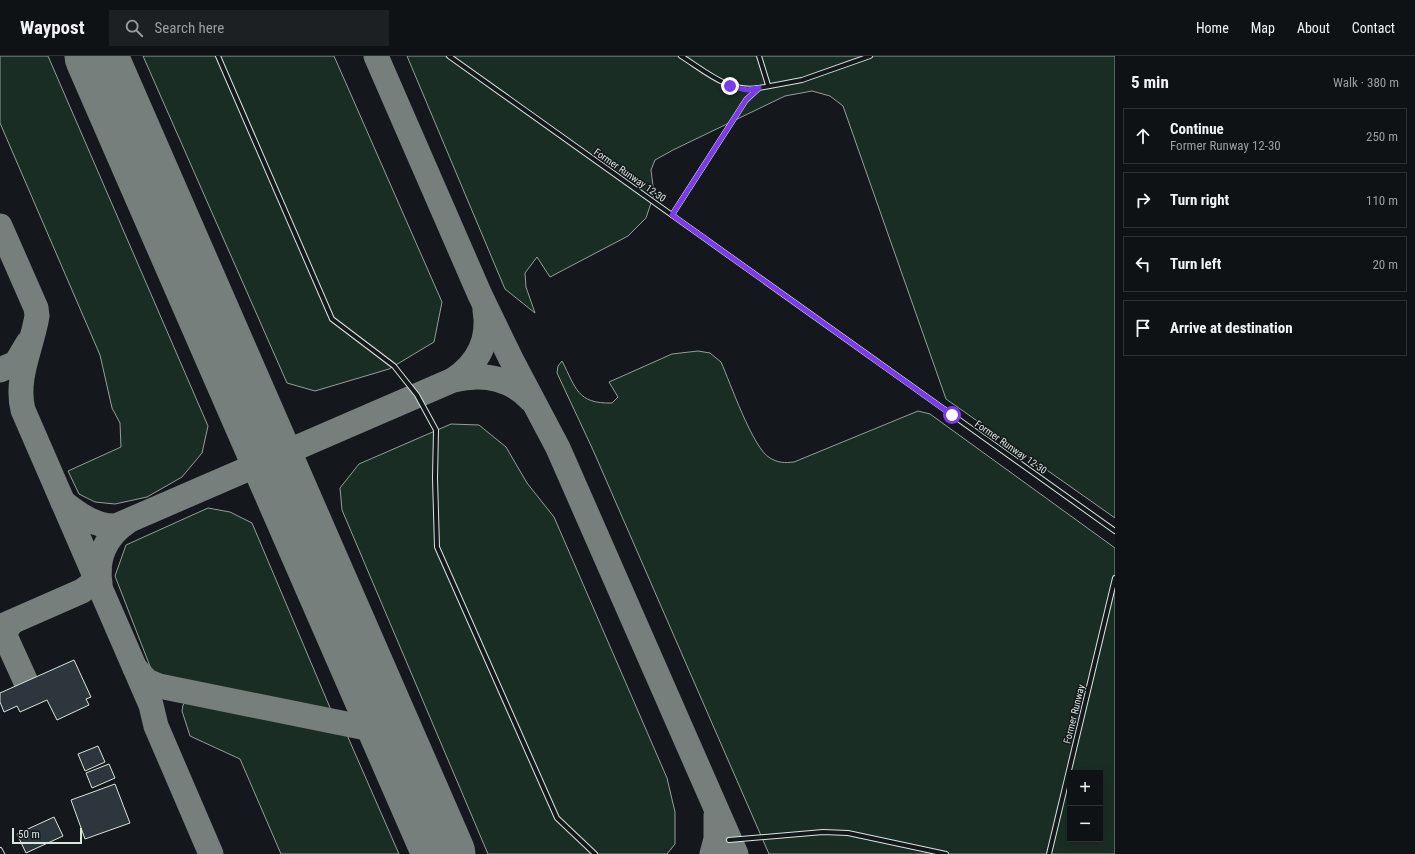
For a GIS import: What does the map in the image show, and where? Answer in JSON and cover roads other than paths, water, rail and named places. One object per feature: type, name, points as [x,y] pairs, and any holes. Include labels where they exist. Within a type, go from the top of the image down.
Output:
[{"type":"lane","points":[[218,56],[332,319],[394,366],[417,396],[436,430],[435,478],[437,547],[557,818],[595,854]]},
{"type":"lane","name":"Former Runway 12-30","points":[[448,56],[1115,531]]},
{"type":"lane","points":[[681,56],[730,86],[747,90],[802,80],[870,56]]},
{"type":"lane","points":[[759,56],[768,85]]},
{"type":"lane","points":[[672,215],[746,100],[759,88]]},
{"type":"lane","name":"Former Runway","points":[[1049,854],[1115,578]]},
{"type":"lane","points":[[729,840],[823,832],[848,833],[946,854]]},
{"type":"lane","points":[[0,850],[2,854]]}]
